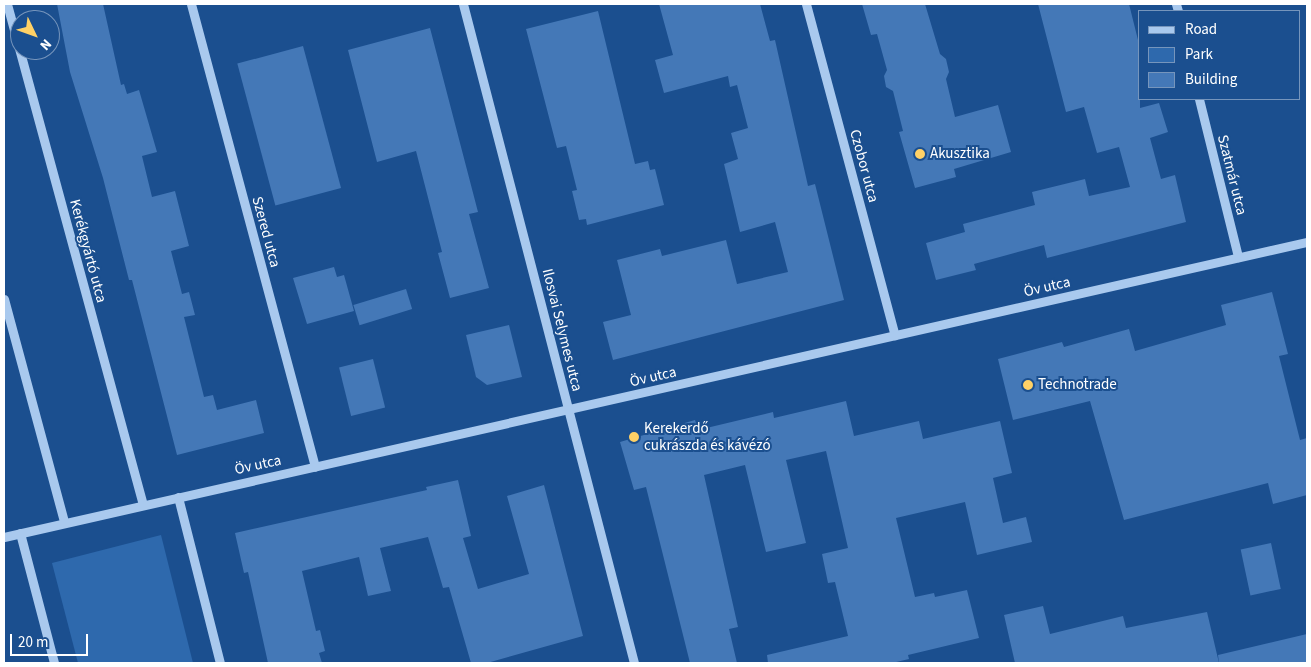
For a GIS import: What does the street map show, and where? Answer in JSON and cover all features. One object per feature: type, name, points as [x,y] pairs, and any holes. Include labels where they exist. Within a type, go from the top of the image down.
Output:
[{"type":"street","name":"Kerékgyártó utca","points":[[7,4],[143,505]]},
{"type":"street","name":"Szered utca","points":[[191,4],[314,467]]},
{"type":"street","name":"Ilosvai Selymes utca","points":[[463,4],[634,663]]},
{"type":"street","name":"Czobor utca","points":[[806,4],[895,335]]},
{"type":"street","name":"Szatmár utca","points":[[1199,100],[1238,257]]},
{"type":"street","name":"Öv utca","points":[[4,537],[64,521],[568,411],[1307,242]]},
{"type":"street","points":[[4,299],[64,521]]},
{"type":"street","points":[[178,497],[220,663]]},
{"type":"street","points":[[20,533],[54,663]]},
{"type":"green space","points":[[161,535],[193,663],[78,663],[52,563]]},
{"type":"building","points":[[57,4],[103,4],[121,85],[124,84],[127,94],[139,90],[157,152],[142,156],[152,197],[175,191],[189,246],[171,251],[182,294],[189,292],[195,315],[184,317],[204,397],[213,395],[217,410],[256,400],[264,433],[177,455],[132,280],[129,280],[103,178],[70,72],[60,20],[60,10],[58,10]]},
{"type":"building","points":[[659,4],[760,4],[770,41],[775,40],[808,186],[815,184],[844,300],[613,360],[603,322],[631,315],[617,260],[660,249],[662,256],[726,240],[737,284],[788,272],[775,222],[740,232],[724,164],[738,159],[731,133],[748,128],[737,85],[730,87],[728,76],[664,93],[655,60],[673,55]]},
{"type":"building","points":[[862,4],[925,4],[940,54],[946,59],[949,72],[946,79],[955,117],[998,105],[1011,152],[954,169],[956,177],[915,188],[899,132],[903,131],[893,91],[886,87],[884,76],[887,70],[877,34],[871,35]]},
{"type":"building","points":[[1038,4],[1129,4],[1138,40],[1138,100],[1140,100],[1140,108],[1159,103],[1168,132],[1150,138],[1161,179],[1175,175],[1186,222],[1047,258],[1044,245],[974,264],[976,270],[936,280],[926,243],[965,232],[963,224],[1035,205],[1032,192],[1085,179],[1089,196],[1130,187],[1119,147],[1097,153],[1084,107],[1066,112]]},
{"type":"building","points":[[598,11],[635,164],[648,161],[650,170],[655,169],[664,205],[587,225],[586,219],[579,220],[572,191],[577,190],[566,146],[557,148],[526,29]]},
{"type":"building","points":[[430,28],[478,212],[469,214],[489,288],[450,298],[438,253],[442,252],[416,151],[377,162],[348,50]]},
{"type":"building","points":[[303,46],[341,188],[275,206],[237,64]]},
{"type":"building","points":[[334,267],[337,277],[344,275],[354,311],[307,324],[293,278]]},
{"type":"building","points":[[406,289],[412,309],[360,325],[353,305]]},
{"type":"building","points":[[1272,292],[1288,354],[1279,356],[1300,440],[1307,438],[1307,495],[1273,504],[1268,483],[1124,520],[1090,401],[1013,420],[998,359],[1062,342],[1064,347],[1129,329],[1135,351],[1226,325],[1221,305]]},
{"type":"building","points":[[509,325],[522,377],[487,385],[476,377],[466,335]]},
{"type":"building","points":[[373,359],[385,408],[351,416],[339,367]]},
{"type":"building","points":[[846,401],[854,436],[919,421],[923,439],[1000,421],[1012,473],[993,478],[1003,523],[1026,517],[1032,542],[977,555],[965,502],[896,518],[915,597],[934,593],[935,597],[967,590],[979,638],[908,655],[909,659],[892,663],[768,663],[767,655],[848,636],[835,582],[828,583],[822,554],[848,548],[826,451],[786,460],[806,543],[766,552],[745,465],[704,475],[738,627],[729,629],[737,663],[690,663],[646,487],[634,490],[620,442],[695,420],[698,430],[773,412],[774,418]]},
{"type":"building","points":[[458,480],[471,536],[463,538],[478,589],[529,574],[507,496],[544,485],[583,636],[487,663],[471,663],[449,587],[443,588],[428,537],[380,548],[391,591],[368,596],[359,557],[302,571],[316,631],[320,630],[325,651],[319,653],[322,663],[268,663],[248,572],[244,573],[235,533],[427,490],[426,487]]},
{"type":"building","points":[[1271,543],[1281,589],[1250,595],[1241,549]]},
{"type":"building","points":[[1043,606],[1050,634],[1123,616],[1126,628],[1207,612],[1219,663],[1015,663],[1004,615]]},
{"type":"building","points":[[1307,634],[1307,663],[1219,663],[1218,655]]},
{"type":"place","name":"Akusztika","points":[[920,154]]},
{"type":"place","name":"Technotrade","points":[[1028,385]]},
{"type":"place","name":"Kerekerdő cukrászda és kávézó","points":[[634,437]]}]
